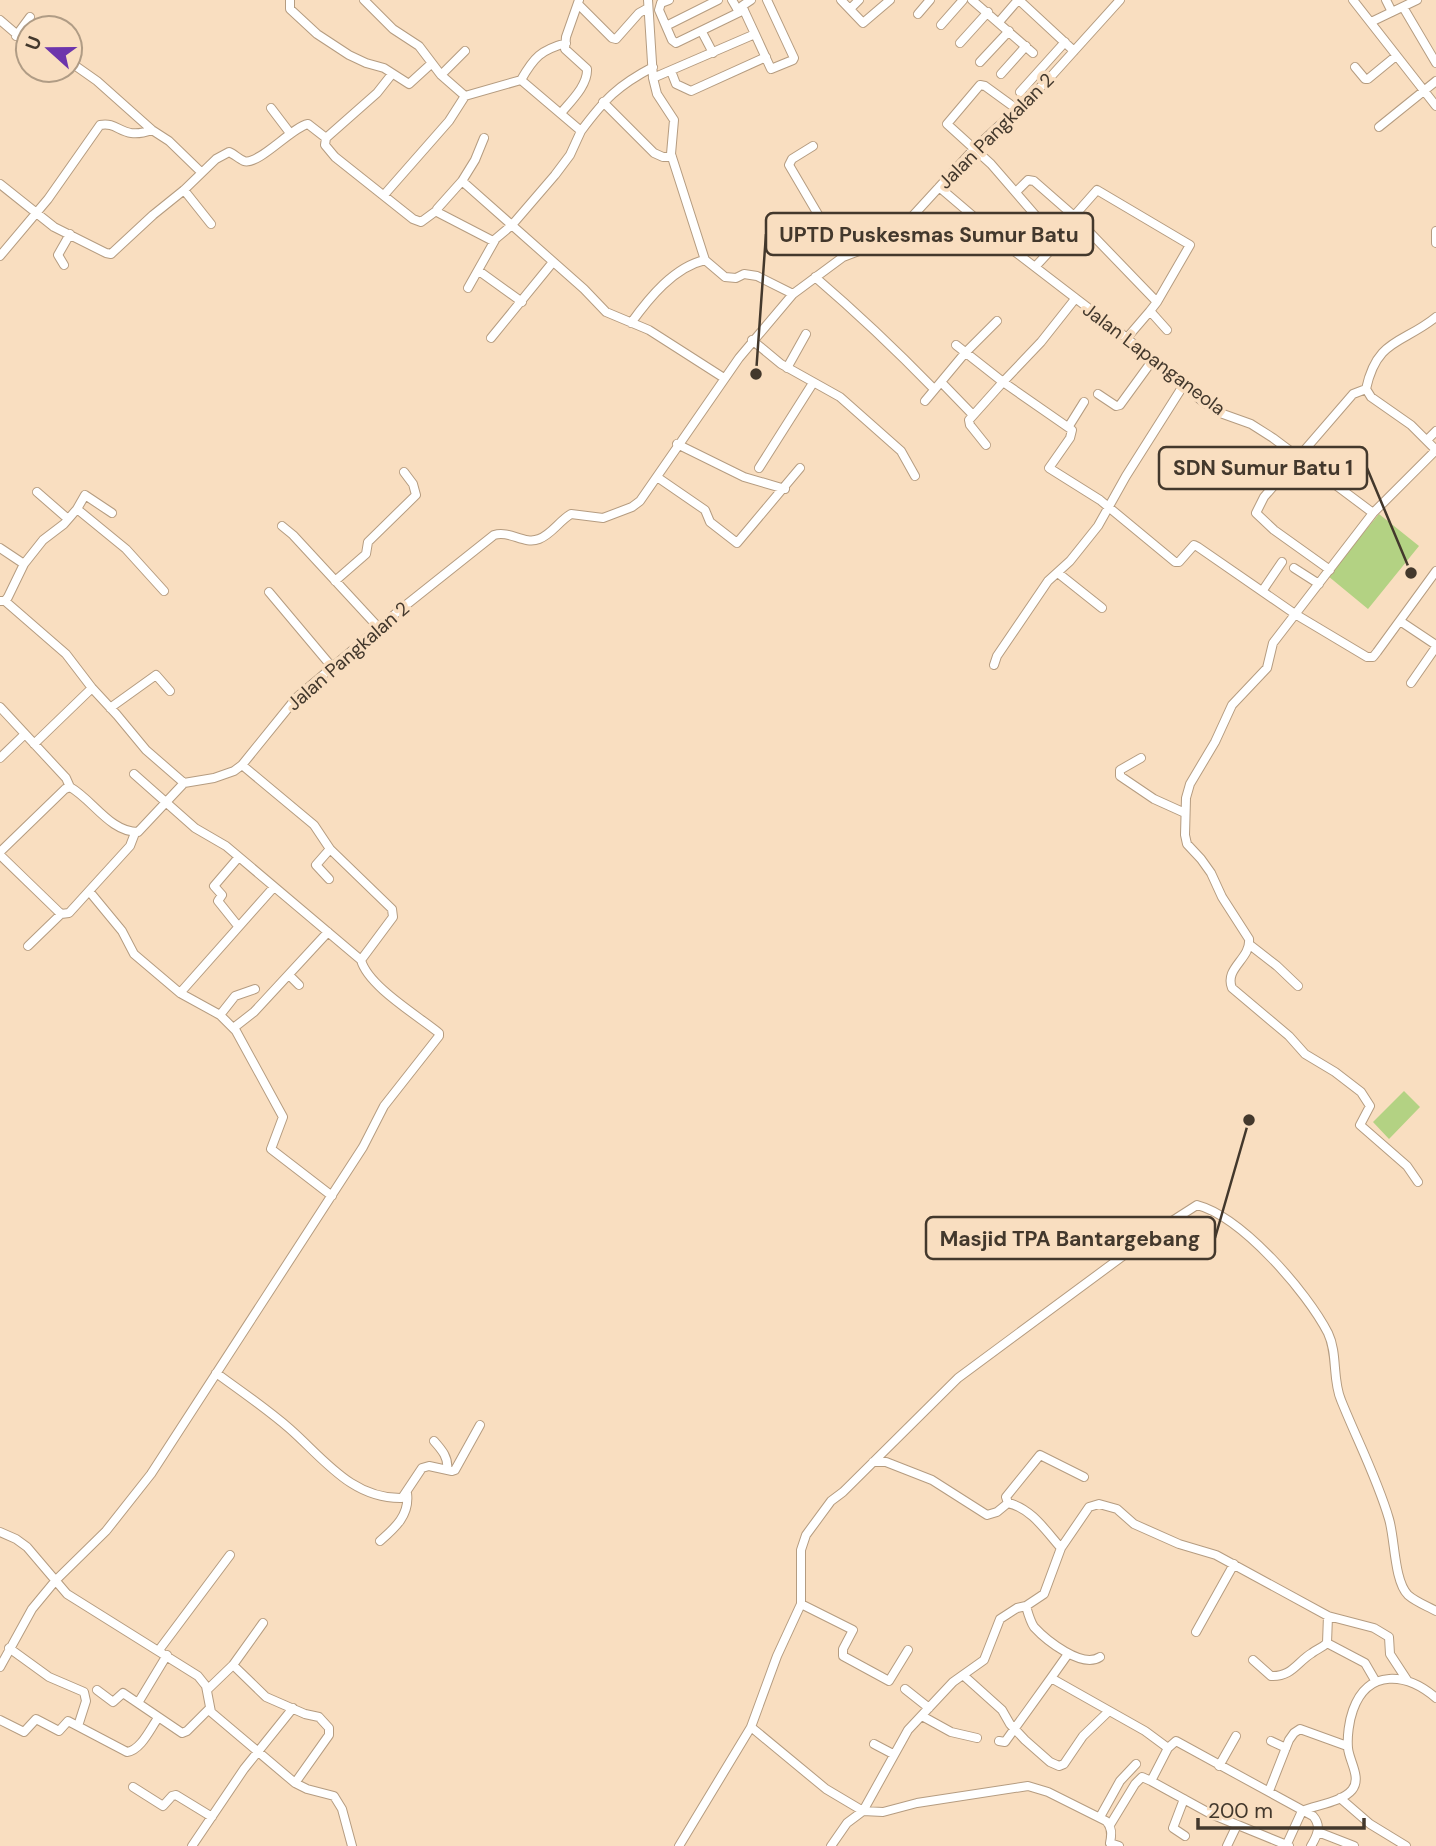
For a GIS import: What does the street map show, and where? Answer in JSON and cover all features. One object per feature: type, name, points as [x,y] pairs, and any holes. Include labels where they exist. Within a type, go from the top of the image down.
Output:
[{"type":"street","points":[[290,0],[290,9],[317,34],[366,64],[384,68],[409,84],[432,63]]},
{"type":"street","points":[[364,0],[393,29],[419,46],[441,75],[465,96]]},
{"type":"street","points":[[668,0],[659,7],[676,44],[741,11],[743,4],[751,0]]},
{"type":"street","points":[[666,26],[718,0]]},
{"type":"street","points":[[732,0],[755,34],[773,70],[794,59],[767,0]]},
{"type":"street","points":[[841,0],[864,23],[890,0]]},
{"type":"street","points":[[849,9],[859,0]]},
{"type":"street","points":[[918,14],[930,0]]},
{"type":"street","points":[[941,25],[963,0]]},
{"type":"street","points":[[972,0],[1033,53]]},
{"type":"street","points":[[999,22],[1018,0],[1074,51]]},
{"type":"street","name":"Jalan Pangkalan 2","points":[[184,783],[214,778],[242,765],[289,706],[332,667],[494,535],[500,533],[531,541],[542,538],[574,514],[603,518],[636,504],[752,340],[793,294],[843,257],[880,243],[898,232],[974,149],[1018,110],[1120,0]]},
{"type":"street","points":[[1353,0],[1436,106]]},
{"type":"street","points":[[1386,0],[1392,12]]},
{"type":"street","points":[[1371,22],[1417,0]]},
{"type":"street","points":[[578,2],[616,39],[648,4]]},
{"type":"street","points":[[561,113],[583,85],[588,73],[565,49],[578,2]]},
{"type":"street","points":[[648,4],[653,78],[657,94],[674,121],[670,150],[705,260],[725,277],[757,276],[793,294]]},
{"type":"street","points":[[1403,7],[1436,63]]},
{"type":"street","points":[[960,43],[988,12]]},
{"type":"street","points":[[0,20],[14,33]]},
{"type":"street","points":[[980,62],[1009,31]]},
{"type":"street","points":[[702,32],[713,53]]},
{"type":"street","points":[[653,78],[755,34]]},
{"type":"street","points":[[1020,92],[1065,42]]},
{"type":"street","points":[[384,195],[449,121],[465,96],[522,80],[539,54],[548,48],[566,43]]},
{"type":"street","points":[[1001,74],[1026,46]]},
{"type":"street","points":[[441,75],[465,51]]},
{"type":"street","points":[[1354,66],[1368,79],[1396,56]]},
{"type":"street","points":[[670,71],[678,86],[691,90],[766,57]]},
{"type":"street","points":[[468,288],[495,240],[512,225],[564,163],[581,131],[603,102],[625,82],[653,67]]},
{"type":"street","points":[[84,72],[152,130],[169,141],[201,172]]},
{"type":"street","points":[[392,74],[377,93],[326,138],[325,145],[335,157],[418,221],[421,222],[436,211],[462,181],[484,138]]},
{"type":"street","points":[[522,80],[581,131]]},
{"type":"street","points":[[1379,127],[1436,81]]},
{"type":"street","points":[[1018,110],[980,85],[947,124],[1016,192],[1061,244],[1035,267]]},
{"type":"street","points":[[603,102],[654,153],[672,157]]},
{"type":"street","points":[[271,108],[290,133]]},
{"type":"street","points":[[0,256],[36,213],[100,125],[110,124],[122,132],[137,135],[152,130]]},
{"type":"street","points":[[0,184],[54,227],[106,254],[111,254],[216,159],[229,152],[248,161],[273,148],[303,124],[308,124],[326,138]]},
{"type":"street","points":[[813,146],[792,159],[790,167],[843,257]]},
{"type":"street","points":[[1016,192],[1028,180],[1032,180],[1074,216],[1157,302]]},
{"type":"street","points":[[462,181],[606,312],[649,330],[724,378]]},
{"type":"street","name":"Jalan Lapanganeola","points":[[939,187],[1183,386],[1211,407],[1251,424],[1300,457],[1373,513]]},
{"type":"street","points":[[184,190],[211,224]]},
{"type":"street","points":[[1074,216],[1097,190],[1190,245],[1157,302],[1126,339]]},
{"type":"street","points":[[436,211],[490,242],[495,240]]},
{"type":"street","points":[[1436,231],[1436,243]]},
{"type":"street","points":[[64,265],[58,255],[69,234]]},
{"type":"street","points":[[631,323],[655,293],[687,266],[705,260]]},
{"type":"street","points":[[491,338],[553,262]]},
{"type":"street","points":[[479,271],[522,302]]},
{"type":"street","points":[[815,277],[869,324],[883,341],[934,389]]},
{"type":"street","points":[[986,444],[969,423],[972,414],[1041,342],[1074,299]]},
{"type":"street","points":[[1150,311],[1167,330]]},
{"type":"street","points":[[1330,570],[1273,530],[1256,513],[1264,497],[1353,394],[1366,389],[1384,351],[1436,317]]},
{"type":"street","points":[[925,401],[965,353],[997,321]]},
{"type":"street","points":[[787,368],[806,334]]},
{"type":"street","points":[[752,340],[787,368],[839,397],[901,451],[915,476]]},
{"type":"street","points":[[956,345],[1003,382],[1069,426],[1072,432],[1049,468],[1087,490],[1175,562],[1179,562],[1196,546],[1353,650],[1370,657],[1377,652],[1436,571]]},
{"type":"street","points":[[1098,394],[1116,406],[1120,405],[1152,361]]},
{"type":"street","points":[[941,382],[972,414]]},
{"type":"street","points":[[760,468],[813,383]]},
{"type":"street","points":[[994,665],[997,656],[1048,580],[1058,573],[1092,534],[1183,386]]},
{"type":"street","points":[[1298,986],[1278,966],[1250,945],[1246,931],[1224,902],[1211,873],[1202,859],[1188,847],[1185,835],[1186,798],[1190,784],[1227,713],[1267,668],[1273,643],[1373,513],[1435,449],[1404,419],[1371,397],[1366,389]]},
{"type":"street","points":[[1069,426],[1084,402]]},
{"type":"street","points":[[1427,440],[1436,431]]},
{"type":"street","points":[[677,444],[744,477],[785,489]]},
{"type":"street","points":[[657,477],[705,510],[710,522],[737,543],[800,468]]},
{"type":"street","points":[[334,581],[366,554],[368,542],[416,495],[404,472]]},
{"type":"street","points":[[37,492],[68,519]]},
{"type":"street","points":[[28,946],[61,914],[69,913],[130,846],[135,833],[184,783],[146,750],[66,654],[2,601],[24,564],[43,540],[77,509],[85,495],[112,513]]},
{"type":"street","points":[[77,509],[126,549],[164,591]]},
{"type":"street","points":[[282,526],[379,628]]},
{"type":"street","points":[[0,548],[24,564]]},
{"type":"street","points":[[1263,590],[1282,562]]},
{"type":"street","points":[[1294,568],[1319,584]]},
{"type":"street","points":[[1058,573],[1102,608]]},
{"type":"street","points":[[269,592],[332,667]]},
{"type":"street","points":[[1400,621],[1436,646],[1412,683]]},
{"type":"street","points":[[110,708],[156,675],[170,691]]},
{"type":"street","points":[[34,744],[92,688]]},
{"type":"street","points":[[2,713],[66,778],[70,787],[112,823],[135,833]]},
{"type":"street","points":[[0,758],[24,734]]},
{"type":"street","points":[[1141,758],[1120,770],[1120,776],[1154,799],[1185,813]]},
{"type":"street","points":[[242,765],[314,825],[330,849],[393,909],[394,917],[360,960]]},
{"type":"street","points":[[0,1667],[32,1609],[56,1580],[106,1531],[151,1474],[332,1196],[363,1147],[384,1106],[439,1036],[439,1032],[375,982],[363,970],[360,960],[328,932],[226,846],[202,833],[165,803],[134,774]]},
{"type":"street","points":[[61,914],[1,852],[70,787]]},
{"type":"street","points":[[329,879],[316,865],[330,849]]},
{"type":"street","points":[[237,858],[214,886],[222,895],[218,901],[238,926]]},
{"type":"street","points":[[180,993],[274,887]]},
{"type":"street","points":[[89,891],[122,931],[134,954],[180,993],[220,1015],[236,1031],[283,1117],[271,1149],[332,1196]]},
{"type":"street","points":[[236,1026],[254,1012],[328,932]]},
{"type":"street","points":[[1250,945],[1231,973],[1229,981],[1232,988],[1280,1027],[1306,1054],[1361,1092],[1370,1106],[1360,1125],[1407,1166],[1418,1182]]},
{"type":"street","points":[[289,975],[299,985]]},
{"type":"street","points":[[220,1015],[235,996],[255,989]]},
{"type":"street","points":[[679,1846],[751,1727],[776,1656],[801,1604],[801,1550],[806,1535],[831,1501],[958,1378],[1158,1230],[1197,1205],[1212,1210],[1251,1238],[1301,1292],[1328,1334],[1334,1353],[1339,1396],[1390,1520],[1402,1585],[1412,1598],[1436,1611]]},
{"type":"street","points":[[216,1373],[289,1428],[323,1462],[366,1493],[402,1498],[422,1468],[429,1466],[455,1469],[479,1429]]},
{"type":"street","points":[[434,1441],[449,1462],[447,1470]]},
{"type":"street","points":[[1008,1503],[1006,1497],[1040,1455],[1084,1477]]},
{"type":"street","points":[[873,1462],[886,1462],[940,1484],[987,1515],[997,1512],[1008,1503]]},
{"type":"street","points":[[380,1541],[400,1523],[407,1507],[407,1493]]},
{"type":"street","points":[[1008,1503],[1024,1508],[1061,1548]]},
{"type":"street","points":[[831,1846],[847,1823],[863,1811],[908,1730],[953,1682],[984,1660],[1000,1619],[1044,1594],[1061,1548],[1089,1507],[1099,1504],[1117,1509],[1134,1524],[1166,1539],[1204,1550],[1234,1564],[1328,1616],[1374,1628],[1389,1637],[1390,1654],[1407,1680]]},
{"type":"street","points":[[0,1532],[27,1546],[67,1594],[82,1605],[198,1676],[207,1690],[209,1709],[295,1783],[337,1798],[352,1846]]},
{"type":"street","points":[[138,1703],[163,1653],[230,1555]]},
{"type":"street","points":[[1196,1632],[1234,1564]]},
{"type":"street","points":[[801,1604],[853,1630],[843,1656],[889,1681],[908,1650]]},
{"type":"street","points":[[1026,1606],[1032,1625],[1068,1654],[1093,1662],[1100,1657]]},
{"type":"street","points":[[1327,1643],[1328,1616]]},
{"type":"street","points":[[207,1690],[233,1665],[262,1623]]},
{"type":"street","points":[[1253,1660],[1271,1676],[1282,1675],[1300,1665],[1308,1655],[1327,1643]]},
{"type":"street","points":[[1327,1643],[1366,1663],[1376,1682]]},
{"type":"street","points":[[9,1648],[49,1677],[84,1692],[86,1701],[78,1726]]},
{"type":"street","points":[[999,1741],[1005,1742],[1015,1730],[1068,1654]]},
{"type":"street","points":[[233,1665],[266,1697],[305,1714],[319,1717],[330,1732],[295,1783]]},
{"type":"street","points":[[964,1675],[1002,1710],[1015,1730],[1050,1762],[1061,1766],[1083,1735],[1109,1711]]},
{"type":"street","points":[[1051,1678],[1145,1731],[1168,1748]]},
{"type":"street","points":[[1113,1845],[1110,1825],[1142,1777],[1237,1825],[1287,1846],[1302,1811],[1340,1798],[1353,1789],[1356,1779],[1348,1746],[1352,1714],[1358,1698],[1376,1682],[1393,1678],[1407,1680],[1436,1698]]},
{"type":"street","points":[[905,1689],[929,1708]]},
{"type":"street","points":[[97,1690],[113,1702],[121,1693],[178,1732],[185,1732],[209,1709]]},
{"type":"street","points":[[192,1846],[257,1752],[293,1708]]},
{"type":"street","points":[[922,1716],[951,1732],[977,1738]]},
{"type":"street","points":[[0,1720],[24,1732],[36,1719],[59,1731],[68,1721],[127,1752],[132,1752],[158,1718]]},
{"type":"street","points":[[751,1727],[826,1789],[863,1811],[883,1812],[917,1803],[1028,1786],[1048,1792],[1110,1825]]},
{"type":"street","points":[[1269,1791],[1294,1733],[1300,1730],[1348,1746]]},
{"type":"street","points":[[1219,1766],[1236,1736]]},
{"type":"street","points":[[1271,1741],[1286,1748]]},
{"type":"street","points":[[1151,1781],[1168,1748],[1173,1742],[1180,1743],[1316,1819],[1318,1832],[1311,1846]]},
{"type":"street","points":[[874,1744],[893,1754]]},
{"type":"street","points":[[1100,1818],[1122,1779],[1136,1765]]},
{"type":"street","points":[[1122,1779],[1135,1784]]},
{"type":"street","points":[[133,1787],[163,1806],[176,1795],[212,1817]]},
{"type":"street","points":[[1340,1798],[1370,1824],[1406,1846]]},
{"type":"street","points":[[1184,1799],[1173,1828],[1185,1836]]},
{"type":"street","points":[[1227,1846],[1237,1825]]},
{"type":"street","points":[[1318,1832],[1354,1846]]},
{"type":"green space","points":[[1379,514],[1419,546],[1368,609],[1328,576]]},
{"type":"green space","points":[[1404,1091],[1420,1107],[1389,1139],[1373,1122]]},
{"type":"place","name":"UPTD Puskesmas Sumur Batu","points":[[756,374]]},
{"type":"place","name":"SDN Sumur Batu 1","points":[[1411,573]]},
{"type":"place","name":"Masjid TPA Bantargebang","points":[[1249,1120]]}]
